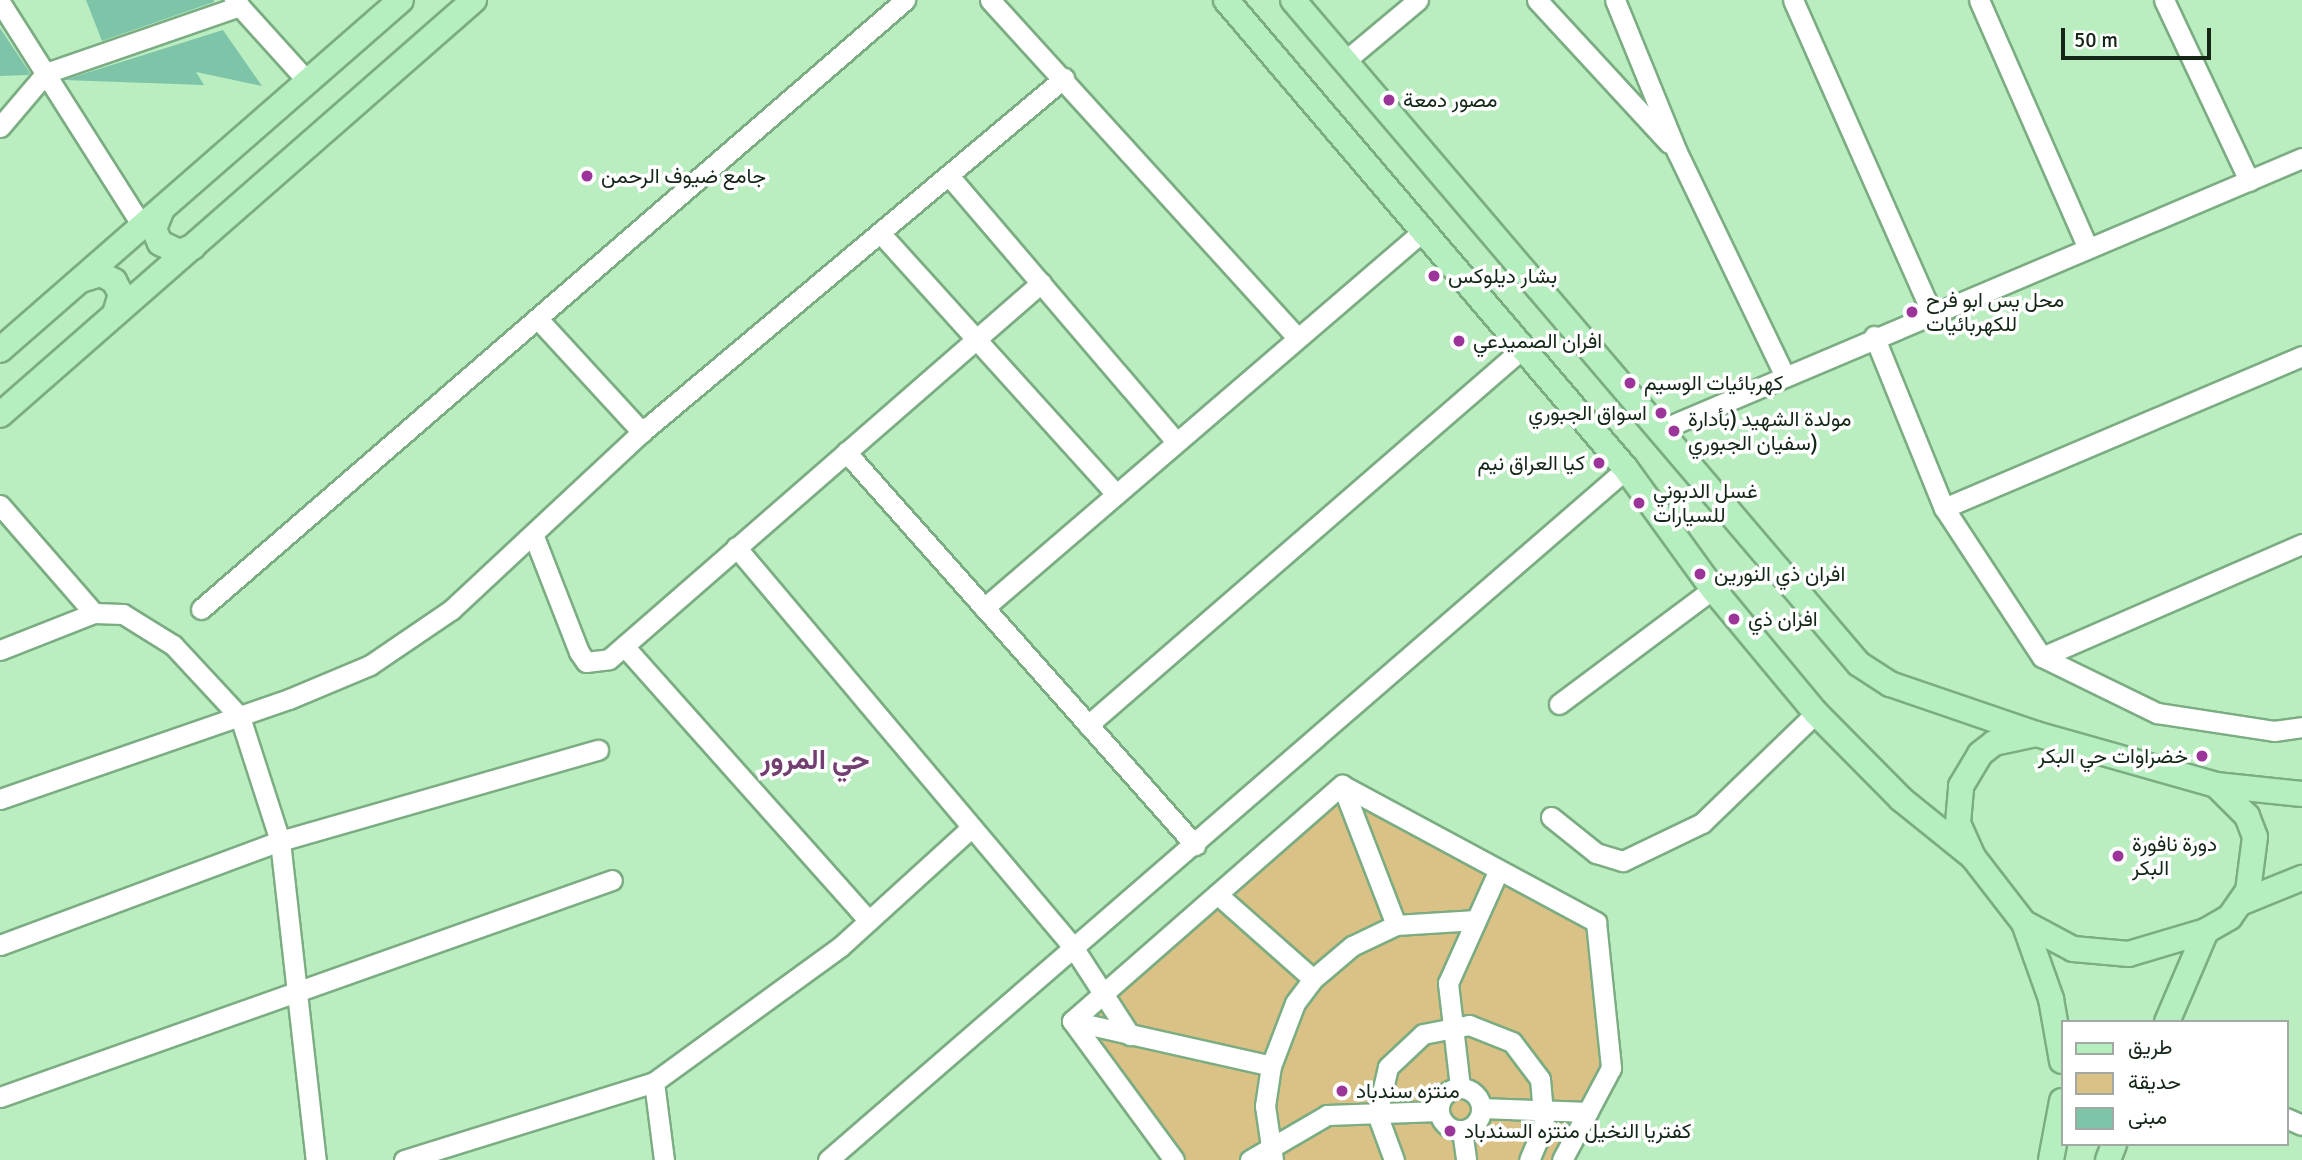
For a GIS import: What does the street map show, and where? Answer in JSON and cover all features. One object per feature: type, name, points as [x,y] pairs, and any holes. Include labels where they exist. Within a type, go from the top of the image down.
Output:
[{"type":"main road","points":[[0,415],[474,0]]},
{"type":"main road","points":[[1226,0],[1626,469],[1713,589],[1816,713],[1901,799],[1973,857],[2024,923],[2047,939],[2101,954],[2156,948],[2206,931],[2240,902],[2253,880],[2255,837],[2234,799],[2216,785]]},
{"type":"main road","points":[[1293,0],[1859,664],[1891,684],[2036,734],[2216,785],[2302,793]]},
{"type":"main road","points":[[0,350],[308,82],[392,4]]},
{"type":"main road","points":[[162,209],[154,229],[160,243],[179,252],[193,247]]},
{"type":"main road","points":[[81,280],[101,274],[114,281],[121,301],[115,314]]},
{"type":"main road","points":[[1973,857],[1958,823],[1968,769],[1994,743],[2036,734]]},
{"type":"main road","points":[[2240,902],[2302,878]]},
{"type":"main road","points":[[2024,923],[2051,999],[2060,1050]]},
{"type":"main road","points":[[2168,1020],[2206,931]]},
{"type":"main road","points":[[2051,1160],[2060,1112]]},
{"type":"street","points":[[201,609],[905,0]]},
{"type":"street","points":[[990,0],[1064,78],[1298,338]]},
{"type":"street","points":[[1345,61],[1418,0]]},
{"type":"street","points":[[1537,0],[1677,152]]},
{"type":"street","points":[[1615,0],[1677,152],[1785,376]]},
{"type":"street","points":[[1793,0],[1932,314]]},
{"type":"street","points":[[1979,0],[2088,248]]},
{"type":"street","points":[[2164,0],[2249,181]]},
{"type":"street","points":[[0,2],[142,226]]},
{"type":"street","points":[[0,127],[46,73],[237,3],[308,82]]},
{"type":"street","points":[[0,799],[240,717],[370,665],[452,610],[642,432],[883,235],[1064,78]]},
{"type":"street","points":[[1660,430],[1874,336],[2302,158]]},
{"type":"street","points":[[950,177],[1177,442]]},
{"type":"street","points":[[984,607],[1423,231]]},
{"type":"street","points":[[883,235],[1116,494]]},
{"type":"street","points":[[533,534],[586,662],[609,659],[1041,283]]},
{"type":"street","points":[[538,319],[642,432]]},
{"type":"street","points":[[1874,336],[1944,508],[2042,657],[2157,713],[2274,731],[2302,727]]},
{"type":"street","points":[[1088,725],[1523,348]]},
{"type":"street","points":[[1944,508],[2302,356]]},
{"type":"street","points":[[846,452],[1195,845]]},
{"type":"street","points":[[828,1160],[1195,845],[1626,469]]},
{"type":"street","points":[[0,505],[93,613]]},
{"type":"street","points":[[2042,657],[2302,544]]},
{"type":"street","points":[[736,547],[1073,947],[1130,1035]]},
{"type":"street","points":[[1559,704],[1713,589]]},
{"type":"street","points":[[0,650],[93,613],[123,614],[173,645],[240,717],[280,841],[293,993],[316,1160]]},
{"type":"street","points":[[624,646],[869,921]]},
{"type":"street","points":[[1551,817],[1596,853],[1623,860],[1702,823],[1816,713]]},
{"type":"street","points":[[0,945],[280,841],[598,750]]},
{"type":"street","points":[[1342,785],[1498,872],[1596,922],[1611,1068],[1562,1160]]},
{"type":"street","points":[[1072,1021],[1342,785]]},
{"type":"street","points":[[1342,785],[1396,925]]},
{"type":"street","points":[[404,1160],[654,1082],[869,921],[972,827]]},
{"type":"street","points":[[1460,1087],[1448,983],[1498,872]]},
{"type":"street","points":[[0,1097],[612,880]]},
{"type":"street","points":[[1217,894],[1313,979]]},
{"type":"street","points":[[1271,1153],[1271,1066],[1295,1003],[1313,979],[1352,946],[1396,925],[1476,920]]},
{"type":"street","points":[[1072,1021],[1271,1066]]},
{"type":"street","points":[[1072,1021],[1174,1160]]},
{"type":"street","points":[[1394,1160],[1377,1114],[1381,1082],[1398,1054],[1423,1034],[1454,1025],[1485,1028],[1518,1047],[1540,1079],[1546,1110],[1529,1160]]},
{"type":"street","points":[[654,1082],[664,1160]]},
{"type":"street","points":[[1460,1087],[1475,1093],[1482,1108],[1476,1123],[1462,1130],[1447,1125],[1439,1111],[1444,1094],[1460,1087]]},
{"type":"street","points":[[1482,1108],[1588,1111]]},
{"type":"street","points":[[1250,1160],[1271,1153],[1326,1115],[1439,1111]]},
{"type":"street","points":[[1462,1130],[1466,1160]]},
{"type":"green space","points":[[1342,780],[1600,919],[1614,1069],[1566,1160],[1170,1160],[1068,1019]]},
{"type":"building","points":[[86,0],[214,0],[214,2],[102,41]]},
{"type":"building","points":[[0,28],[30,73],[28,75],[0,76]]},
{"type":"building","points":[[223,30],[262,86],[196,72],[204,85],[64,80]]},
{"type":"place","name":"مصور دمعة","points":[[1389,100]]},
{"type":"place","name":"جامع ضيوف الرحمن","points":[[587,176]]},
{"type":"place","name":"بشار ديلوكس","points":[[1434,276]]},
{"type":"place","name":"محل يس ابو فرح للكهربائيات","points":[[1912,312]]},
{"type":"place","name":"افران الصميدعي","points":[[1459,341]]},
{"type":"place","name":"كهربائيات الوسيم","points":[[1630,383]]},
{"type":"place","name":"اسواق الجبوري","points":[[1661,413]]},
{"type":"place","name":"مولدة الشهيد (بأدارة سفيان الجبوري)","points":[[1674,431]]},
{"type":"place","name":"کیا العراق نیم","points":[[1599,463]]},
{"type":"place","name":"غسل الدبوني للسيارات","points":[[1639,503]]},
{"type":"place","name":"افران ذي النورين","points":[[1700,574]]},
{"type":"place","name":"افران ذي","points":[[1734,619]]},
{"type":"place","name":"خضراوات حي البكر","points":[[2202,756]]},
{"type":"place","name":"دورة نافورة البكر","points":[[2118,856]]},
{"type":"place","name":"منتزه سندباد","points":[[1342,1091]]},
{"type":"place","name":"كفتريا النخيل منتزه السندباد","points":[[1450,1131]]},
{"type":"district","name":"حي المرور","points":[[815,760]]}]
